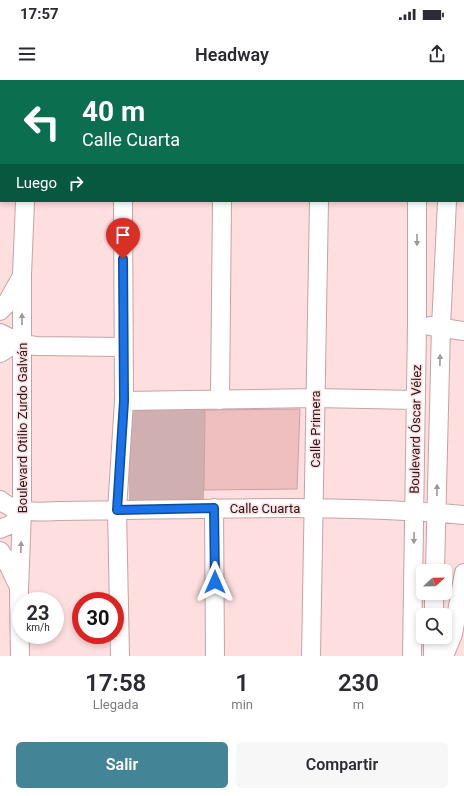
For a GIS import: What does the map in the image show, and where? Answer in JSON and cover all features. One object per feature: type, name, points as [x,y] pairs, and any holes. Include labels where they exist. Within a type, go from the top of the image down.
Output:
[{"type":"street","name":"Boulevard Otilio Zurdo Galván","points":[[20,656],[19,590],[22,511],[22,274],[26,202]]},
{"type":"street","points":[[120,656],[117,510],[124,401],[122,347],[123,202]]},
{"type":"street","points":[[220,400],[222,202]]},
{"type":"street","name":"Calle Primera","points":[[311,656],[315,508],[315,398],[319,202]]},
{"type":"street","name":"Boulevard Óscar Vélez","points":[[412,656],[417,324],[417,202]]},
{"type":"street","name":"Boulevard Óscar Vélez","points":[[435,564],[441,327],[447,202]]},
{"type":"street","points":[[0,311],[22,274]]},
{"type":"street","points":[[417,324],[464,331]]},
{"type":"street","points":[[0,333],[22,344],[36,346],[122,347]]},
{"type":"street","points":[[0,353],[10,347],[22,344]]},
{"type":"street","points":[[124,401],[315,398],[416,400]]},
{"type":"street","points":[[0,500],[22,511],[12,524],[0,529]]},
{"type":"street","points":[[214,508],[215,656]]},
{"type":"street","name":"Calle Cuarta","points":[[22,511],[315,508],[464,514]]},
{"type":"street","points":[[0,551],[9,565],[19,590]]},
{"type":"street","points":[[444,656],[453,634],[464,573]]},
{"type":"street","points":[[432,656],[433,644]]},
{"type":"shaded area","points":[[129,405],[205,406],[204,500],[129,502]]},
{"type":"building","points":[[300,409],[297,489],[204,490],[205,410]]},
{"type":"route","points":[[123,259],[122,347],[124,401],[117,510],[214,508],[215,582]]}]
